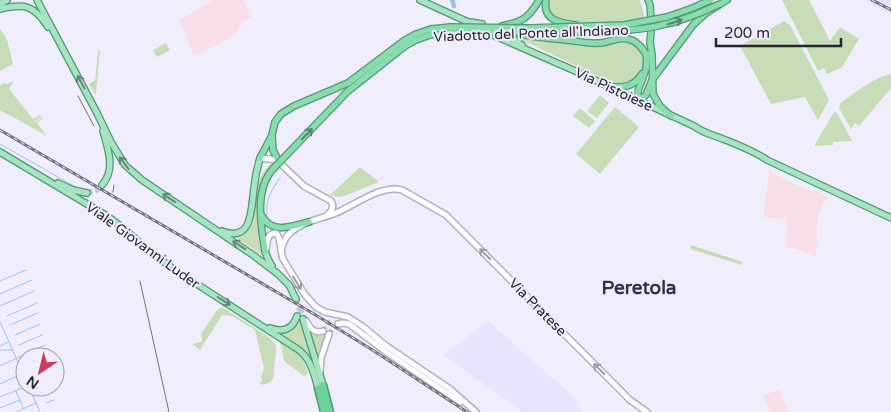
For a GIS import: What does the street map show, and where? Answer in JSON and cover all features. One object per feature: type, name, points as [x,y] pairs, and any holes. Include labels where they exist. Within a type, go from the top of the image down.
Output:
[{"type":"highway","points":[[500,26],[525,19],[539,0]]},
{"type":"highway","points":[[546,0],[546,9],[553,19],[563,23],[591,26]]},
{"type":"highway","points":[[648,0],[651,18]]},
{"type":"highway","name":"Viadotto del Ponte all'Indiano","points":[[260,158],[272,135],[275,122],[289,108],[348,83],[399,44],[421,32],[440,27],[500,26],[530,28],[624,25],[655,20],[683,12],[711,0]]},
{"type":"highway","name":"Viadotto del Ponte all'Indiano","points":[[261,214],[263,186],[273,169],[348,91],[406,46],[420,38],[439,34],[632,30],[675,22],[699,14],[726,0]]},
{"type":"highway","points":[[638,101],[646,95],[652,80],[693,25],[720,4]]},
{"type":"highway","points":[[638,101],[638,91],[646,68],[651,30]]},
{"type":"highway","points":[[516,32],[532,36],[598,43],[627,38],[641,46],[647,57]]},
{"type":"highway","points":[[650,41],[654,96],[660,106],[671,116]]},
{"type":"highway","points":[[609,87],[622,87],[632,84],[639,79],[646,68]]},
{"type":"highway","points":[[272,135],[273,150],[280,162]]},
{"type":"highway","points":[[261,214],[267,223],[277,228],[308,222]]},
{"type":"highway","points":[[261,214],[266,251]]},
{"type":"highway","points":[[320,386],[324,412]]},
{"type":"highway","points":[[320,386],[330,412]]},
{"type":"main road","points":[[0,4],[7,0]]},
{"type":"main road","points":[[37,0],[111,142],[122,161],[134,175],[278,274],[289,285],[296,299]]},
{"type":"main road","points":[[420,0],[470,23],[482,24]]},
{"type":"main road","points":[[0,9],[20,5],[34,11],[46,23],[64,52]]},
{"type":"main road","name":"Via Pistoiese","points":[[493,35],[715,134],[891,218]]},
{"type":"main road","name":"Via Pistoiese","points":[[506,35],[534,53]]},
{"type":"main road","points":[[97,113],[110,165],[108,176],[102,185]]},
{"type":"main road","points":[[3,153],[67,188],[87,193]]},
{"type":"main road","name":"Viale Giovanni Luder","points":[[3,153],[107,216],[122,226],[150,252],[172,268],[297,348],[305,355],[320,386]]},
{"type":"main road","points":[[204,222],[229,233],[240,232],[246,227],[252,210],[254,184],[260,158],[280,162],[304,186],[331,201],[333,208],[327,215]]},
{"type":"main road","name":"Via Pratese","points":[[281,250],[284,240],[289,234],[308,222],[339,212],[354,203],[377,194],[395,189],[402,190],[446,215],[630,400],[647,412]]},
{"type":"main road","points":[[278,274],[269,261],[266,251],[268,238],[273,233],[276,233],[279,238],[283,259],[305,295],[327,318]]},
{"type":"main road","points":[[321,310],[345,316],[362,326],[385,345],[450,389],[476,412]]},
{"type":"main road","points":[[302,318],[315,332],[323,331]]},
{"type":"main road","points":[[302,318],[320,372]]},
{"type":"main road","name":"Viale Giovanni Luder","points":[[259,324],[283,331],[302,318]]},
{"type":"main road","points":[[338,324],[348,324],[381,349],[476,412]]},
{"type":"main road","points":[[320,386],[321,360],[329,334]]},
{"type":"shaded area","points":[[214,0],[243,0],[252,16],[241,24],[236,34],[194,57],[180,20]]},
{"type":"shaded area","points":[[863,0],[891,0],[891,15]]},
{"type":"shaded area","points":[[769,172],[812,192],[814,190],[828,196],[818,215],[816,256],[786,246],[787,219],[763,217]]},
{"type":"shaded area","points":[[488,321],[575,398],[582,412],[523,412],[443,355]]},
{"type":"shaded area","points":[[779,390],[788,412],[770,412],[764,395]]},
{"type":"green space","points":[[549,0],[640,0],[645,19],[594,24],[566,22],[556,18],[549,12]]},
{"type":"green space","points":[[782,0],[809,0],[830,41],[840,27],[859,39],[842,67],[827,74],[824,68],[818,71]]},
{"type":"green space","points":[[784,21],[790,25],[829,100],[818,120],[805,97],[771,104],[740,46]]},
{"type":"green space","points":[[0,29],[7,41],[13,64],[0,71]]},
{"type":"green space","points":[[514,36],[598,47],[621,40],[632,42],[639,47],[643,54],[644,63],[642,71],[636,78],[626,83],[612,83]]},
{"type":"green space","points":[[166,43],[170,50],[157,57],[153,50]]},
{"type":"green space","points":[[100,50],[95,94],[89,84],[95,80],[98,51]]},
{"type":"green space","points":[[891,74],[891,88],[859,126],[855,123],[851,129],[839,108],[840,104],[871,82]]},
{"type":"green space","points":[[12,81],[13,83],[9,89],[33,119],[41,116],[35,122],[43,118],[37,123],[47,136],[0,110],[0,86]]},
{"type":"green space","points":[[600,95],[609,103],[597,118],[587,111]]},
{"type":"green space","points":[[615,107],[639,127],[600,174],[576,154]]},
{"type":"green space","points":[[580,108],[595,121],[589,128],[573,116]]},
{"type":"green space","points":[[834,112],[837,113],[852,141],[814,146]]},
{"type":"green space","points":[[272,163],[274,164],[261,182],[259,192],[258,213],[262,255],[235,237],[248,231],[253,223],[258,184],[262,174]]},
{"type":"green space","points":[[360,167],[379,182],[344,196],[330,195]]},
{"type":"green space","points":[[691,245],[743,262],[742,265],[690,249]]},
{"type":"green space","points":[[222,307],[269,337],[275,344],[274,376],[270,382],[263,385],[260,383],[264,368],[255,330],[232,316],[222,315],[200,350],[192,344],[201,342],[201,334],[217,310]]},
{"type":"green space","points":[[300,318],[313,356],[312,357],[279,333]]},
{"type":"green space","points":[[325,331],[318,358],[311,332],[319,335]]},
{"type":"green space","points":[[278,339],[300,356],[306,366],[307,375],[304,376],[285,362]]},
{"type":"waterway","points":[[452,0],[454,6]]},
{"type":"waterway","points":[[0,144],[78,188]]},
{"type":"waterway","points":[[267,216],[267,204],[270,195],[281,177]]},
{"type":"waterway","points":[[0,281],[26,270]]},
{"type":"waterway","points":[[0,294],[32,280]]},
{"type":"waterway","points":[[0,306],[34,291]]},
{"type":"waterway","points":[[7,316],[37,303]]},
{"type":"waterway","points":[[10,325],[38,313]]},
{"type":"waterway","points":[[0,322],[15,356]]},
{"type":"waterway","points":[[15,335],[40,324]]},
{"type":"waterway","points":[[19,345],[42,335]]},
{"type":"waterway","points":[[0,346],[8,342]]},
{"type":"waterway","points":[[0,366],[45,345]]},
{"type":"waterway","points":[[0,350],[12,350]]},
{"type":"waterway","points":[[0,384],[15,377]]},
{"type":"waterway","points":[[0,397],[15,391]]},
{"type":"waterway","points":[[18,397],[23,408]]},
{"type":"waterway","points":[[33,397],[40,412]]},
{"type":"waterway","points":[[0,408],[20,400]]},
{"type":"waterway","points":[[46,403],[54,400]]},
{"type":"waterway","points":[[16,412],[36,403]]},
{"type":"tunnel","points":[[87,193],[97,190],[102,185]]},
{"type":"tunnel","points":[[296,299],[303,319]]},
{"type":"tunnel","points":[[300,309],[306,321]]},
{"type":"tunnel","points":[[323,331],[328,323],[327,318]]},
{"type":"tunnel","points":[[329,334],[338,324]]},
{"type":"tram line","points":[[78,96],[94,126]]},
{"type":"tram line","points":[[113,192],[114,185]]},
{"type":"tram line","points":[[140,281],[169,412]]},
{"type":"railway","points":[[872,0],[891,10]]},
{"type":"railway","points":[[0,130],[314,314],[467,412]]},
{"type":"district","name":"Peretola","points":[[639,287]]}]
